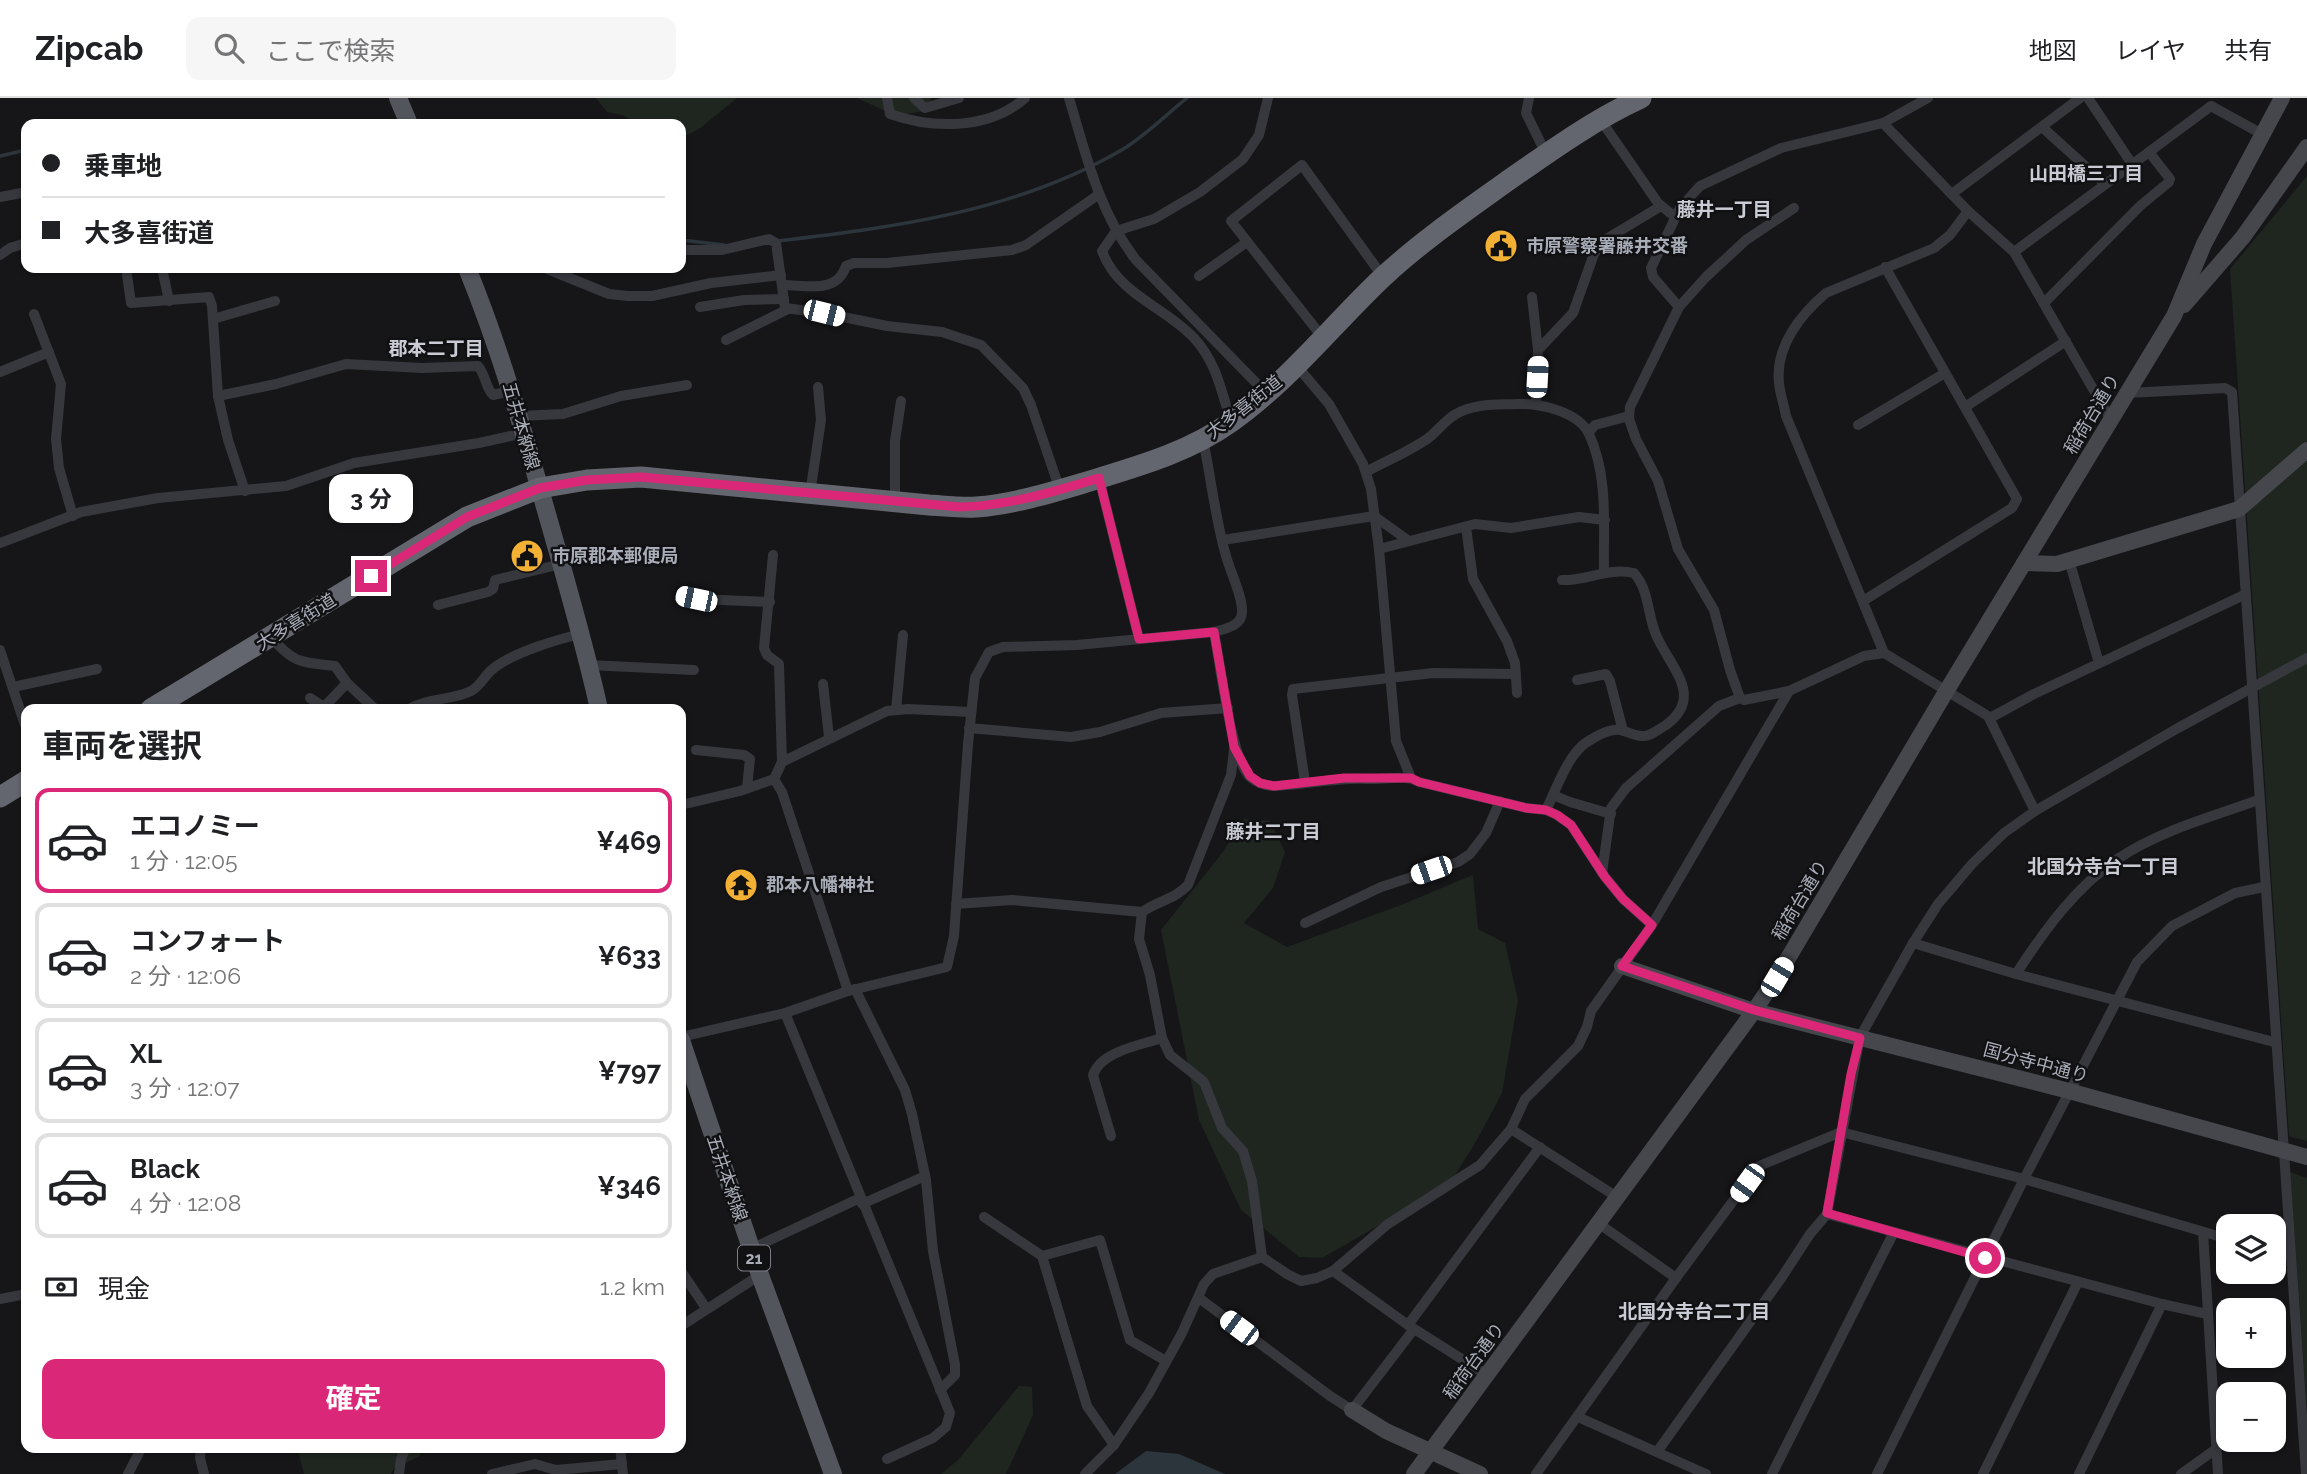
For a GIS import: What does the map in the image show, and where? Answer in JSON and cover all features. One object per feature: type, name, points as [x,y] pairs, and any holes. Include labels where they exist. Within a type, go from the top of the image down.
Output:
[{"type":"highway","name":"大多喜街道","points":[[159,704],[467,517],[540,488],[587,480],[641,477],[895,502],[976,507],[1026,499],[1146,464],[1203,439],[1231,422],[1296,365],[1383,277],[1449,223],[1546,154],[1600,119],[1641,98]]},
{"type":"highway","points":[[0,797],[21,784]]},
{"type":"main road","points":[[398,98],[407,119]]},
{"type":"main road","name":"五井本納線","points":[[469,273],[497,345],[540,488],[598,704]]},
{"type":"main road","name":"五井本納線","points":[[686,1068],[833,1474]]},
{"type":"street","points":[[887,98],[890,114],[910,121],[948,125],[985,119],[1012,109],[1025,98]]},
{"type":"street","points":[[914,98],[925,108],[959,98]]},
{"type":"street","points":[[1069,98],[1098,195],[1116,231],[1136,260],[1266,393]]},
{"type":"street","points":[[1231,422],[1214,364],[1193,337],[1124,284],[1108,268],[1102,251],[1116,231],[1154,219],[1200,192],[1243,159],[1259,135],[1268,98]]},
{"type":"street","points":[[1529,98],[1526,113],[1546,154]]},
{"type":"street","points":[[1679,307],[1653,277],[1651,268],[1680,208],[1700,186],[1781,148],[1883,123],[1928,98]]},
{"type":"street","points":[[1953,193],[2080,98]]},
{"type":"street","points":[[2088,98],[2132,164]]},
{"type":"street","name":"稲荷台通り","points":[[1415,1474],[1754,1010],[2174,316],[2204,244],[2282,98]]},
{"type":"street","points":[[2014,253],[2211,102],[2262,134]]},
{"type":"street","points":[[1600,119],[1661,206],[1675,217]]},
{"type":"street","points":[[1883,123],[1968,211],[2014,253],[2111,420]]},
{"type":"street","points":[[2042,127],[2105,184]]},
{"type":"street","name":"稲荷台通り","points":[[2174,316],[2243,237],[2307,147]]},
{"type":"street","points":[[2044,303],[2140,206],[2169,182],[2170,179],[2149,152]]},
{"type":"street","points":[[1323,338],[1231,221],[1302,165],[1383,277]]},
{"type":"street","points":[[0,197],[21,193]]},
{"type":"street","points":[[557,273],[609,294],[628,296],[652,296],[712,283],[782,280],[830,286],[843,276],[846,266],[854,263],[887,263],[1012,250],[1026,245],[1098,195]]},
{"type":"street","points":[[1538,350],[1573,313],[1594,254],[1603,241],[1661,206]]},
{"type":"street","points":[[1740,698],[1714,610],[1678,549],[1658,481],[1636,439],[1629,416],[1630,407],[1679,307],[1706,277],[1746,240],[1794,208]]},
{"type":"street","points":[[1968,211],[1950,235],[1934,248],[1826,293],[1814,302],[1796,323],[1783,351],[1779,382],[1786,416],[1884,653],[1990,719],[2035,811]]},
{"type":"street","points":[[686,250],[722,250],[769,239],[776,243],[786,304]]},
{"type":"street","points":[[1199,276],[1247,242]]},
{"type":"street","points":[[0,255],[21,245]]},
{"type":"street","points":[[1863,601],[2012,508],[2017,499],[1885,267]]},
{"type":"street","points":[[127,273],[131,303],[209,297],[218,396],[244,491]]},
{"type":"street","points":[[163,273],[169,300]]},
{"type":"street","points":[[1532,297],[1538,350],[1536,403]]},
{"type":"street","points":[[700,307],[744,300],[786,304],[887,326],[942,332],[981,345],[1023,388],[1060,490]]},
{"type":"street","points":[[213,319],[275,301]]},
{"type":"street","points":[[726,340],[786,304]]},
{"type":"street","points":[[34,314],[61,384],[56,439],[59,468],[73,516]]},
{"type":"street","points":[[1965,407],[2066,341]]},
{"type":"street","points":[[0,372],[49,352]]},
{"type":"street","points":[[218,396],[276,384],[346,364],[422,368],[478,366],[494,395],[511,391]]},
{"type":"street","points":[[1296,365],[1329,404],[1366,472],[1371,489],[1379,548],[1396,741],[1411,778]]},
{"type":"street","points":[[1858,425],[1945,373]]},
{"type":"street","points":[[0,543],[73,516],[158,498],[286,485],[354,463],[479,443],[521,425],[621,396],[687,385]]},
{"type":"street","points":[[810,494],[821,420],[818,387]]},
{"type":"street","points":[[2127,393],[2225,388],[2232,392],[2274,1042],[2306,1474]]},
{"type":"street","points":[[895,502],[895,441],[901,401]]},
{"type":"street","points":[[1366,472],[1428,438],[1454,415],[1474,406],[1536,403],[1557,410],[1589,432],[1601,475],[1605,520],[1604,572]]},
{"type":"street","points":[[1589,432],[1595,425],[1629,416]]},
{"type":"street","points":[[686,1037],[785,1013],[852,990],[947,967],[951,958],[975,678],[989,652],[1003,647],[1077,645],[1214,632],[1229,628],[1239,621],[1242,613],[1223,540],[1203,439]]},
{"type":"street","points":[[2024,563],[2057,564],[2239,509],[2307,450]]},
{"type":"street","points":[[1099,478],[1139,639]]},
{"type":"street","points":[[1223,540],[1374,516],[1409,541]]},
{"type":"street","points":[[1379,548],[1475,524],[1511,528],[1579,517],[1605,520]]},
{"type":"street","points":[[1466,527],[1473,579],[1507,641],[1515,663],[1517,693]]},
{"type":"street","points":[[686,804],[774,779],[782,762],[779,664],[767,655],[764,648],[773,555]]},
{"type":"street","points":[[2069,560],[2099,663]]},
{"type":"street","points":[[438,605],[488,592],[493,589],[495,580],[561,564]]},
{"type":"street","points":[[1546,810],[1567,766],[1584,743],[1618,729],[1642,736],[1651,734],[1679,715],[1685,694],[1683,684],[1656,635],[1640,580],[1634,573],[1604,572],[1574,581],[1562,580]]},
{"type":"street","points":[[1990,719],[2034,694],[2244,595]]},
{"type":"street","points":[[681,596],[770,602]]},
{"type":"street","points":[[956,904],[1012,900],[1142,912],[1150,906],[1178,896],[1188,885],[1231,775],[1234,747],[1214,632]]},
{"type":"street","points":[[421,704],[435,698],[450,699],[475,690],[495,666],[551,641],[580,634]]},
{"type":"street","points":[[896,710],[903,635]]},
{"type":"street","points":[[271,637],[285,654],[300,662],[335,666],[347,683],[370,704]]},
{"type":"street","points":[[0,650],[8,683],[21,716]]},
{"type":"street","points":[[1602,873],[1611,808],[1626,789],[1719,706],[1740,698],[1744,700],[1789,691],[1864,656],[1884,653]]},
{"type":"street","points":[[1657,1452],[1827,1213],[1860,1038],[1938,904],[1972,864],[2004,833],[2035,811],[2307,658]]},
{"type":"street","points":[[588,665],[694,670]]},
{"type":"street","points":[[8,683],[97,669]]},
{"type":"street","points":[[1305,782],[1293,690],[1433,673],[1516,674]]},
{"type":"street","points":[[1577,680],[1606,674],[1623,731]]},
{"type":"street","points":[[327,704],[347,683]]},
{"type":"street","points":[[823,684],[829,737]]},
{"type":"street","points":[[1142,912],[1139,939],[1150,975],[1162,1038],[1170,1055],[1205,1082],[1222,1129],[1243,1152],[1252,1181],[1262,1258],[1301,1281],[1317,1278],[1333,1271],[1388,1224],[1480,1165],[1511,1129],[1525,1099],[1578,1046],[1591,1011],[1652,925],[1789,691]]},
{"type":"street","points":[[310,698],[319,704]]},
{"type":"street","points":[[970,728],[1070,737],[1100,732],[1161,713],[1228,708]]},
{"type":"street","points":[[782,762],[887,711],[971,712]]},
{"type":"street","points":[[1234,747],[1250,776],[1260,783],[1274,786],[1344,778],[1411,778],[1546,810],[1571,825],[1602,873],[1623,899],[1652,925]]},
{"type":"street","points":[[696,750],[744,755],[750,759],[747,788]]},
{"type":"street","points":[[774,779],[782,792],[852,990],[905,1090],[925,1176],[933,1251],[955,1365],[955,1375],[940,1390]]},
{"type":"street","points":[[1553,795],[1611,814]]},
{"type":"street","points":[[2016,974],[2042,933],[2077,893],[2118,858],[2162,834],[2258,800]]},
{"type":"street","points":[[1305,923],[1381,887],[1458,862],[1470,854],[1486,833],[1500,801]]},
{"type":"street","points":[[1877,1474],[2068,1091],[2137,962],[2172,926],[2235,893],[2264,887]]},
{"type":"street","points":[[1913,943],[2016,974],[2274,1042]]},
{"type":"street","name":"国分寺中通り","points":[[1622,966],[1754,1010],[2068,1091],[2307,1157]]},
{"type":"street","points":[[785,1013],[950,1413],[946,1427],[933,1438],[887,1459]]},
{"type":"street","points":[[1111,1136],[1093,1075],[1096,1065],[1127,1049],[1162,1038]]},
{"type":"street","points":[[1511,1129],[1617,1197]]},
{"type":"street","points":[[1536,1474],[1759,1166],[1841,1132],[2024,1179],[2216,1236]]},
{"type":"street","points":[[1352,1410],[1540,1147]]},
{"type":"street","points":[[751,1249],[925,1176]]},
{"type":"street","points":[[1827,1213],[1985,1258],[2207,1314]]},
{"type":"street","points":[[984,1217],[1042,1256],[1087,1406],[1114,1445]]},
{"type":"street","points":[[1598,1223],[1676,1278]]},
{"type":"street","points":[[1772,1474],[1894,1232]]},
{"type":"street","points":[[2180,1474],[2216,1449],[2203,1232]]},
{"type":"street","points":[[1042,1256],[1100,1240],[1130,1340],[1166,1361]]},
{"type":"street","points":[[2286,1255],[2290,1256]]},
{"type":"street","points":[[1085,1474],[1114,1445],[1149,1393],[1204,1284],[1213,1274],[1262,1258]]},
{"type":"street","points":[[1333,1271],[1411,1327],[1487,1375]]},
{"type":"street","points":[[686,1322],[760,1275]]},
{"type":"street","points":[[686,1278],[706,1308]]},
{"type":"street","points":[[1983,1474],[2077,1282]]},
{"type":"street","points":[[0,1299],[21,1295]]},
{"type":"street","points":[[1199,1298],[1352,1410],[1386,1431],[1480,1474]]},
{"type":"street","points":[[2079,1474],[2162,1304]]},
{"type":"street","points":[[1578,1417],[1706,1474]]},
{"type":"street","points":[[2216,1452],[2218,1474]]},
{"type":"street","points":[[128,1474],[139,1453]]},
{"type":"street","points":[[200,1453],[204,1474]]},
{"type":"street","points":[[399,1474],[404,1453]]},
{"type":"street","points":[[492,1474],[535,1464],[556,1470],[622,1469]]},
{"type":"shaded area","points":[[596,98],[737,98],[699,129],[686,136],[686,119],[629,119],[607,112]]},
{"type":"shaded area","points":[[857,98],[931,98],[930,110],[896,116]]},
{"type":"shaded area","points":[[2307,176],[2307,1141],[2289,1136],[2230,269]]},
{"type":"shaded area","points":[[1244,819],[1270,821],[1285,852],[1273,888],[1244,923],[1287,947],[1473,875],[1478,929],[1505,943],[1518,1000],[1502,1093],[1449,1185],[1322,1258],[1299,1257],[1241,1210],[1199,1120],[1161,930],[1222,853]]},
{"type":"shaded area","points":[[2290,1172],[2307,1178],[2307,1410]]},
{"type":"shaded area","points":[[1019,1386],[1032,1387],[1033,1415],[1006,1474],[941,1474],[958,1460]]},
{"type":"shaded area","points":[[1146,1451],[1179,1454],[1225,1474],[1115,1474]]},
{"type":"shaded area","points":[[299,1453],[420,1453],[420,1456],[394,1468],[391,1474],[304,1474]]},
{"type":"waterway","points":[[777,241],[912,222],[956,213],[1043,187],[1085,170],[1125,148],[1187,98]]},
{"type":"waterway","points":[[0,156],[21,151]]},
{"type":"waterway","points":[[686,241],[724,245]]},
{"type":"place","name":"市原警察署藤井交番","points":[[1501,246]]},
{"type":"place","name":"市原郡本郵便局","points":[[527,556]]},
{"type":"place","name":"郡本八幡神社","points":[[741,885]]},
{"type":"district","name":"山田橋三丁目","points":[[2086,173]]},
{"type":"district","name":"藤井一丁目","points":[[1724,209]]},
{"type":"district","name":"郡本二丁目","points":[[436,348]]},
{"type":"district","name":"藤井二丁目","points":[[1273,831]]},
{"type":"district","name":"北国分寺台一丁目","points":[[2103,866]]},
{"type":"district","name":"北国分寺台二丁目","points":[[1694,1311]]},
{"type":"route","points":[[371,576],[467,517],[516,496],[570,482],[641,477],[959,507],[1026,499],[1099,478],[1139,639],[1214,632],[1234,747],[1250,776],[1260,783],[1274,786],[1344,778],[1411,778],[1526,808],[1546,810],[1557,815],[1571,825],[1623,899],[1652,925],[1622,966],[1754,1010],[1860,1038],[1851,1074],[1827,1213],[1985,1258]]}]
